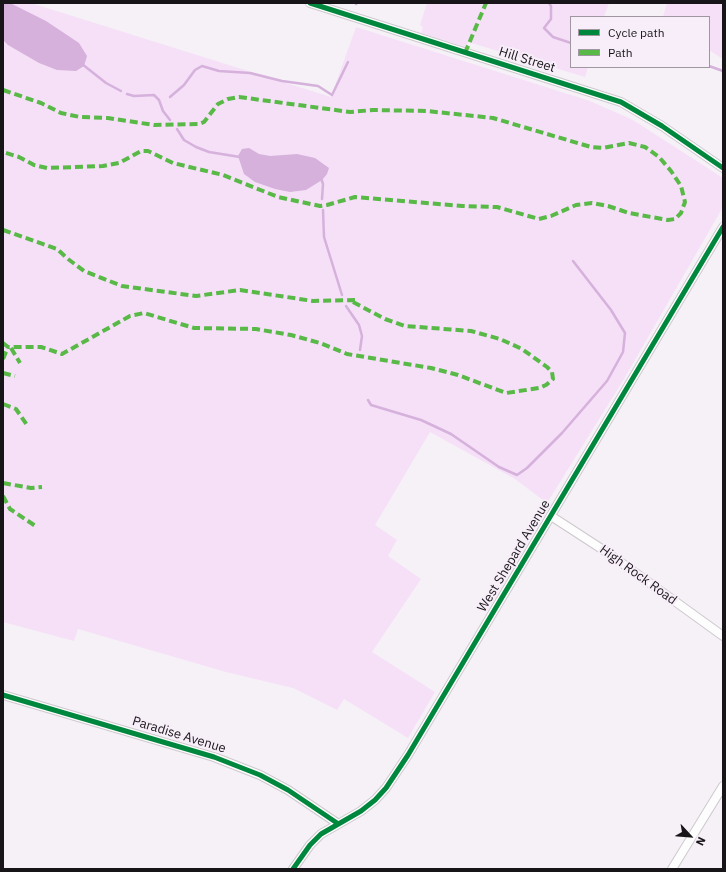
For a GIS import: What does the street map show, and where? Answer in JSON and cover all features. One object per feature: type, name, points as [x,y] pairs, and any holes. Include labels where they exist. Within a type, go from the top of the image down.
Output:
[{"type":"street","name":"Hill Street","points":[[310,3],[621,102],[642,113],[723,168]]},
{"type":"street","name":"West Shepard Avenue","points":[[293,869],[310,845],[321,834],[355,815],[375,800],[396,773],[723,227]]},
{"type":"street","name":"High Rock Road","points":[[551,516],[608,553],[723,636]]},
{"type":"street","name":"Paradise Avenue","points":[[3,695],[214,756],[260,775],[288,790],[337,824]]},
{"type":"street","points":[[672,869],[723,786]]},
{"type":"shaded area","points":[[3,3],[31,3],[331,97],[356,27],[590,101],[633,120],[723,178],[723,207],[624,379],[547,503],[515,479],[430,432],[375,525],[397,540],[388,556],[421,579],[372,652],[435,692],[408,738],[344,699],[337,710],[293,688],[226,672],[78,629],[74,641],[3,622]]},
{"type":"shaded area","points":[[3,3],[10,3],[46,21],[79,43],[87,56],[84,66],[76,71],[57,70],[39,63],[8,45],[3,40]]},
{"type":"shaded area","points":[[427,3],[609,3],[604,16],[570,16],[570,68],[588,68],[585,77],[468,42],[466,47],[421,33],[423,27],[420,25]]},
{"type":"shaded area","points":[[667,3],[723,3],[723,59],[710,51],[710,16],[663,16]]},
{"type":"shaded area","points":[[249,148],[259,154],[270,156],[297,154],[315,158],[329,168],[327,174],[322,180],[306,190],[290,192],[275,189],[255,182],[244,174],[238,156],[242,149]]},
{"type":"waterway","points":[[549,3],[551,6],[551,19],[544,28],[553,37],[570,43]]},
{"type":"waterway","points":[[170,97],[184,85],[195,70],[202,66],[219,71],[250,73],[282,81],[318,86],[332,95],[348,62]]},
{"type":"waterway","points":[[82,64],[106,83],[121,91]]},
{"type":"waterway","points":[[710,66],[723,71]]},
{"type":"waterway","points":[[127,94],[134,96],[154,95],[159,100],[163,111],[170,120]]},
{"type":"waterway","points":[[177,129],[184,140],[196,147],[209,152],[240,157]]},
{"type":"waterway","points":[[321,178],[323,184],[322,199]]},
{"type":"waterway","points":[[323,210],[324,237],[342,295]]},
{"type":"waterway","points":[[368,400],[371,405],[421,420],[451,434],[499,467],[517,475],[527,468],[562,433],[607,381],[623,352],[625,333],[611,310],[573,261]]},
{"type":"waterway","points":[[346,306],[359,325],[362,336],[360,350]]},
{"type":"marked path","points":[[465,53],[486,3]]},
{"type":"marked path","points":[[3,90],[41,103],[61,113],[80,117],[108,118],[154,125],[199,124],[204,122],[218,104],[228,99],[239,97],[350,112],[373,110],[427,111],[493,118],[591,147],[603,148],[629,143],[645,147],[659,157],[671,171],[681,186],[685,202],[681,213],[675,219],[668,220],[629,213],[608,206],[592,203],[576,205],[551,216],[539,219],[497,207],[462,206],[355,197],[320,206],[278,197],[223,175],[173,163],[148,151],[141,151],[119,163],[103,166],[47,168],[34,165],[19,157],[3,152]]},
{"type":"marked path","points":[[3,230],[57,249],[84,271],[122,286],[196,296],[240,290],[313,301],[355,300]]},
{"type":"marked path","points":[[3,343],[8,347],[41,347],[62,354],[130,316],[144,313],[194,328],[256,329],[291,335],[320,343],[347,354],[431,368],[458,375],[506,393],[539,388],[546,385],[553,379],[552,372],[547,367],[522,349],[500,339],[471,331],[405,326],[385,319],[351,301]]},
{"type":"marked path","points":[[3,359],[8,347]]},
{"type":"marked path","points":[[11,348],[20,363]]},
{"type":"marked path","points":[[3,373],[15,376]]},
{"type":"marked path","points":[[3,404],[16,409],[27,425]]},
{"type":"marked path","points":[[3,483],[31,488],[42,487]]},
{"type":"marked path","points":[[3,496],[10,509],[37,527]]},
{"type":"cycle path","points":[[310,3],[621,102],[662,126],[723,168]]},
{"type":"cycle path","points":[[293,869],[310,845],[321,834],[361,811],[375,800],[386,788],[408,755],[723,227]]},
{"type":"cycle path","points":[[3,695],[214,757],[260,775],[288,790],[337,823]]}]
